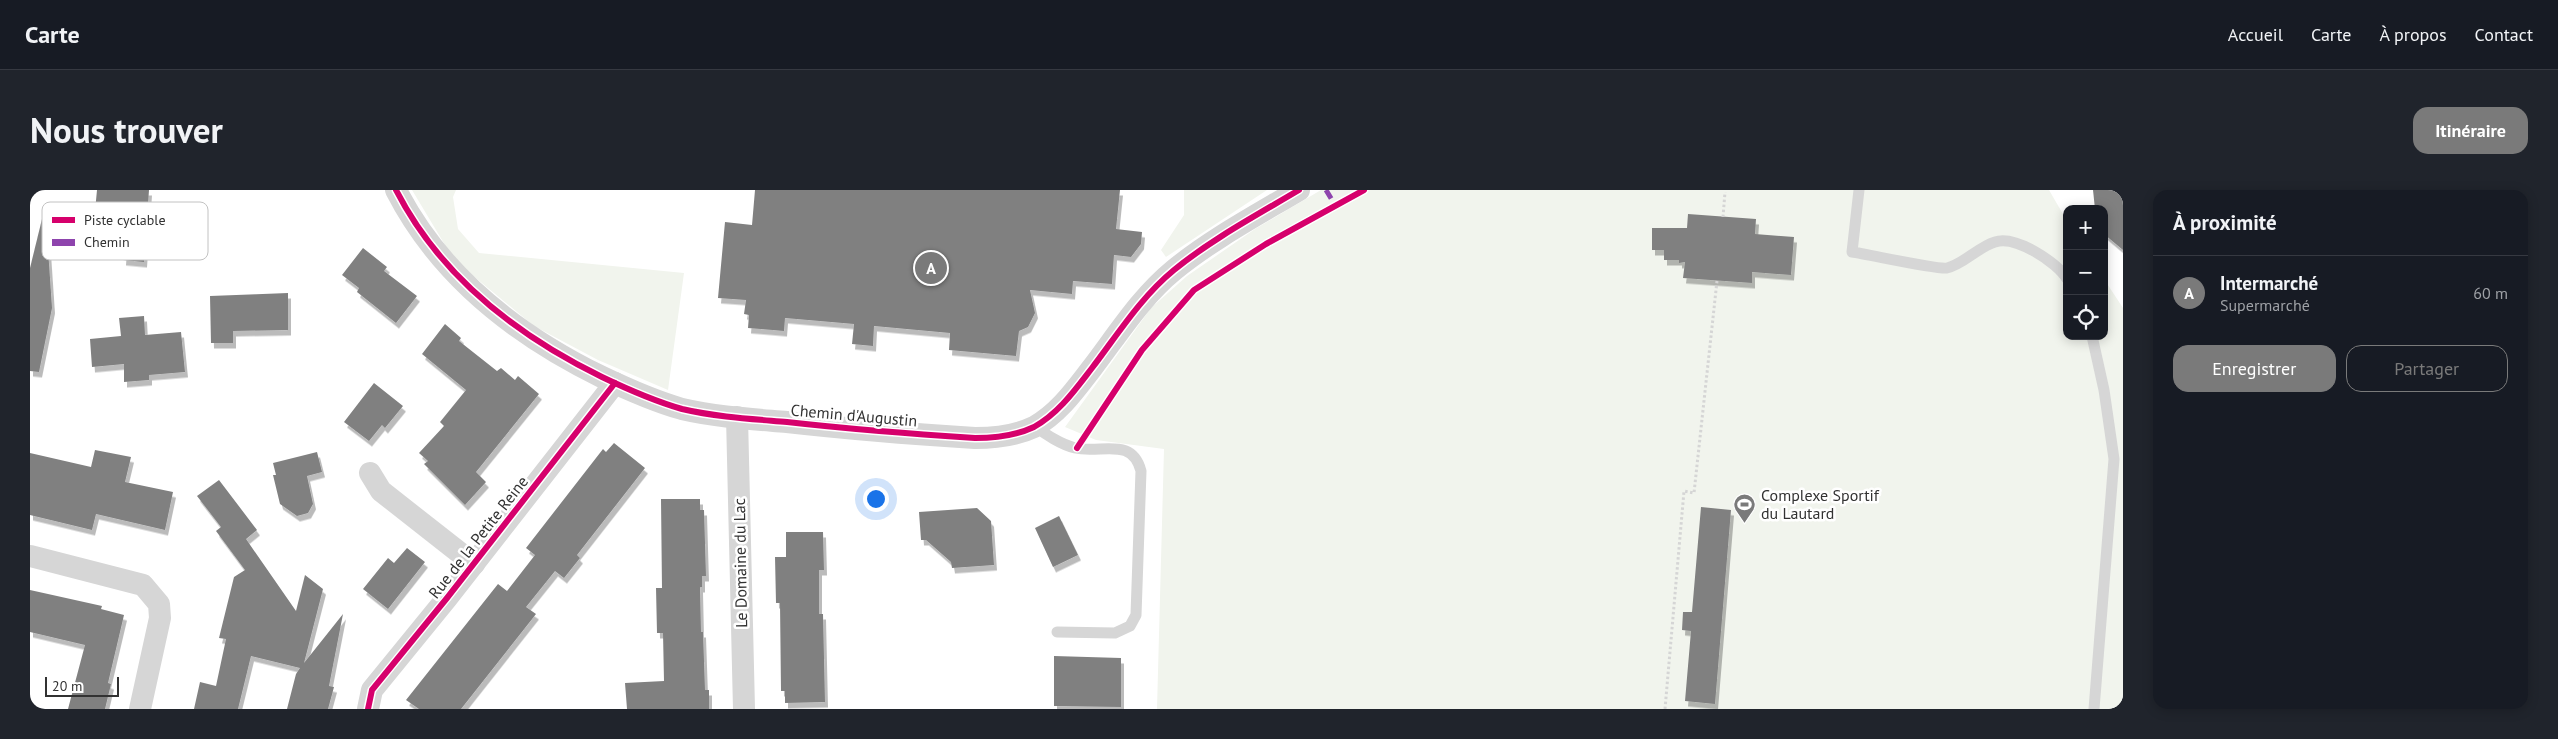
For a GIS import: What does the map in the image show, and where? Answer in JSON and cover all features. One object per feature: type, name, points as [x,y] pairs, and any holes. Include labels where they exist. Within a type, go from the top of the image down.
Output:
[{"type":"street","name":"Chemin d'Augustin","points":[[396,190],[425,238],[444,264],[475,294],[540,343],[615,383],[649,398],[683,409],[737,417],[975,438],[1014,434],[1034,426],[1071,396],[1135,310],[1175,270],[1208,246],[1298,190]]},
{"type":"street","name":"Rue de la Petite Reine","points":[[368,709],[372,690],[474,564],[615,383]]},
{"type":"street","name":"Le Domaine du Lac","points":[[737,417],[744,709]]},
{"type":"street","points":[[370,473],[381,492],[474,564]]},
{"type":"street","points":[[30,556],[143,585],[159,604],[160,618],[140,709]]},
{"type":"lane","points":[[1859,190],[1852,252],[1947,268],[1996,241],[2012,243],[2030,249],[2047,259],[2063,275]]},
{"type":"lane","points":[[2093,340],[2114,459],[2094,709]]},
{"type":"lane","points":[[1034,426],[1051,437],[1077,448],[1127,450],[1134,456],[1141,470],[1136,616],[1130,626],[1115,633],[1057,632]]},
{"type":"path","points":[[1723,217],[1725,191]]},
{"type":"path","points":[[1665,709],[1684,491],[1694,493],[1717,282]]},
{"type":"shaded area","points":[[412,190],[456,190],[453,197],[458,229],[479,253],[684,273],[668,390],[598,360],[534,326],[454,260]]},
{"type":"shaded area","points":[[1184,190],[1267,190],[1166,257],[1161,250],[1184,215]]},
{"type":"shaded area","name":"Complexe Sportif du Lautard","points":[[1321,190],[2049,190],[2063,214],[2063,340],[2108,340],[2108,285],[2123,308],[2123,709],[1157,709],[1164,449],[1096,440],[1065,427],[1151,308],[1187,276],[1255,229]]},
{"type":"building","points":[[97,190],[149,190],[148,202],[96,202]]},
{"type":"building","points":[[755,190],[1120,190],[1116,229],[1142,232],[1141,244],[1131,257],[1114,255],[1112,284],[1073,281],[1072,294],[1030,290],[1035,313],[1028,327],[1019,331],[1016,356],[949,350],[950,333],[874,326],[873,346],[852,344],[854,324],[785,318],[784,331],[748,328],[749,315],[744,314],[746,300],[718,298],[725,222],[752,225]]},
{"type":"building","points":[[2093,190],[2123,190],[2123,250],[2108,237],[2108,205],[2095,205]]},
{"type":"building","points":[[1688,214],[1756,219],[1755,234],[1794,237],[1791,275],[1752,272],[1752,283],[1683,278],[1685,262],[1679,263],[1679,260],[1664,260],[1664,250],[1652,250],[1652,228],[1687,228]]},
{"type":"building","points":[[42,219],[42,260],[49,260],[52,308],[39,372],[30,371],[30,268]]},
{"type":"building","points":[[363,248],[387,267],[384,271],[417,296],[396,323],[357,292],[359,288],[342,275]]},
{"type":"building","points":[[123,260],[144,260],[144,262]]},
{"type":"building","points":[[288,293],[288,330],[233,331],[233,343],[211,343],[210,296]]},
{"type":"building","points":[[144,316],[145,335],[181,332],[185,372],[149,375],[149,380],[124,382],[124,364],[92,367],[90,339],[121,336],[119,318]]},
{"type":"building","points":[[445,324],[461,338],[459,341],[497,371],[501,368],[515,380],[518,376],[539,394],[476,472],[486,482],[465,505],[424,464],[428,461],[419,453],[444,426],[440,422],[466,390],[422,354]]},
{"type":"building","points":[[374,383],[403,406],[385,428],[382,425],[369,441],[344,422]]},
{"type":"building","points":[[614,443],[645,468],[577,555],[580,558],[564,578],[555,571],[526,607],[536,614],[461,709],[419,709],[406,700],[498,584],[507,591],[535,555],[526,548],[603,449],[606,452]]},
{"type":"building","points":[[95,450],[131,457],[125,482],[173,492],[165,530],[96,514],[92,530],[30,515],[30,453],[91,467]]},
{"type":"building","points":[[317,452],[322,472],[307,476],[313,504],[308,513],[297,516],[280,504],[273,475],[276,475],[273,463]]},
{"type":"building","points":[[219,480],[257,530],[246,539],[296,611],[305,575],[323,589],[304,663],[343,614],[329,686],[334,687],[328,709],[287,709],[296,674],[300,668],[251,656],[238,709],[194,709],[200,682],[216,686],[226,639],[219,638],[234,577],[245,570],[216,531],[221,527],[197,496]]},
{"type":"building","points":[[661,499],[700,499],[700,510],[704,510],[706,576],[702,576],[702,587],[700,587],[701,632],[703,632],[705,690],[709,690],[709,709],[627,709],[625,683],[664,681],[663,633],[657,633],[656,588],[662,588]]},
{"type":"building","points":[[1701,507],[1731,510],[1715,704],[1685,701],[1691,631],[1682,630],[1683,612],[1692,612]]},
{"type":"building","points":[[977,508],[991,521],[994,565],[952,568],[951,562],[926,540],[921,540],[919,512]]},
{"type":"building","points":[[1059,516],[1078,555],[1053,567],[1035,528]]},
{"type":"building","points":[[786,532],[823,532],[824,570],[819,570],[819,614],[823,614],[825,702],[785,703],[785,691],[781,691],[780,603],[776,603],[775,557],[786,557]]},
{"type":"building","points":[[407,548],[425,562],[388,609],[363,589],[388,558],[394,563]]},
{"type":"building","points":[[30,590],[102,606],[101,609],[124,615],[108,683],[111,684],[105,709],[68,709],[85,645],[30,632]]},
{"type":"building","points":[[1054,656],[1121,658],[1121,707],[1054,706]]},
{"type":"marked path","points":[[1326,190],[1335,205]]},
{"type":"cycle path","points":[[396,190],[414,221],[435,250],[483,300],[540,342],[602,377],[631,390],[682,409],[721,416],[975,438],[997,437],[1027,430],[1051,415],[1073,393],[1130,316],[1174,270],[1219,238],[1299,190]]},
{"type":"cycle path","points":[[1077,448],[1142,350],[1194,290],[1266,244],[1364,190]]},
{"type":"cycle path","points":[[368,709],[372,690],[447,598],[615,383]]},
{"type":"place","name":"Intermarché","points":[[931,268]]},
{"type":"place","name":"Complexe Sportif du Lautard","points":[[1745,523]]}]
